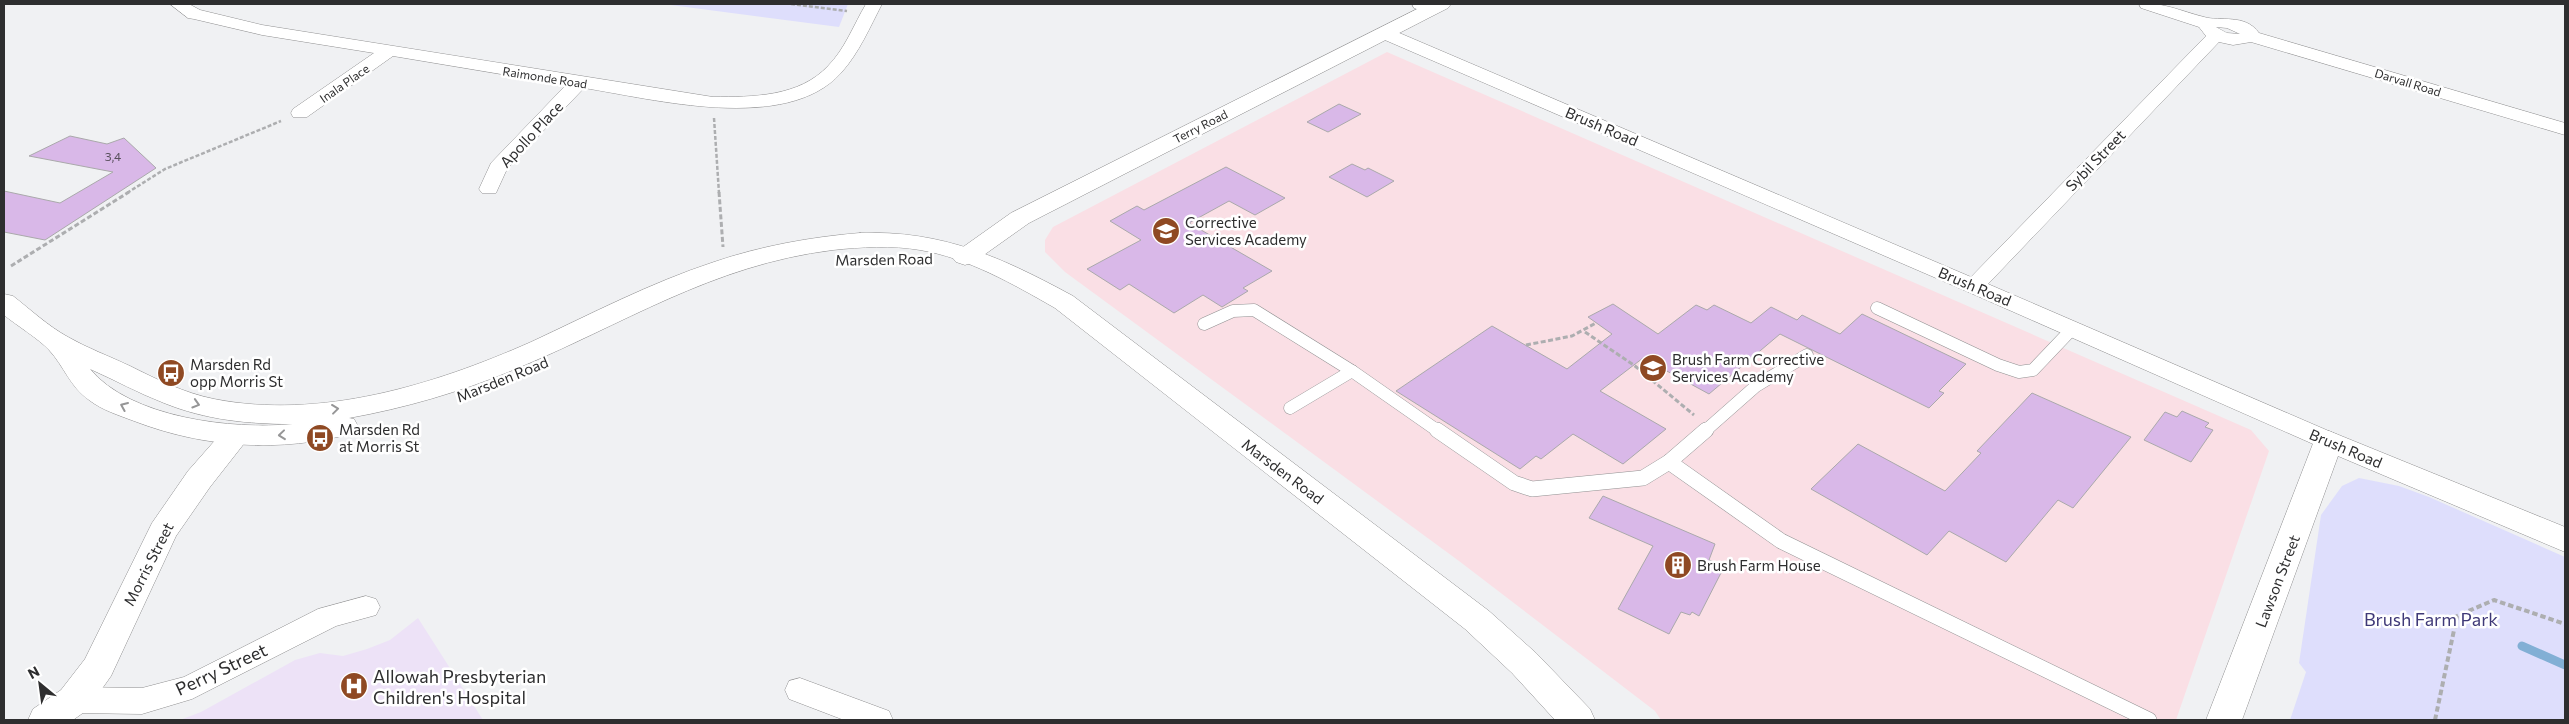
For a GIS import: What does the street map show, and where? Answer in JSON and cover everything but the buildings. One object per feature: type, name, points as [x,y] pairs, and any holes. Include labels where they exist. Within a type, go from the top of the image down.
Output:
[{"type":"main road","name":"Terry Road","points":[[965,256],[1020,218],[1384,33],[1430,6]]},
{"type":"main road","name":"Marsden Road","points":[[4,302],[56,341],[164,394],[213,409],[252,414],[301,413],[364,406],[462,378],[536,349],[649,295],[709,271],[761,255],[853,241],[933,245],[1028,282],[1064,302],[1477,620],[1524,663],[1577,720]]},
{"type":"main road","name":"Marsden Road","points":[[56,341],[93,389],[117,403],[161,422],[196,431],[235,436],[280,436],[329,429],[430,406],[538,366],[673,301],[714,285],[754,274],[794,264],[834,259],[965,256]]},
{"type":"main road","name":"Morris Street","points":[[74,700],[99,666],[112,634],[163,531],[212,461],[235,436]]},
{"type":"main road","name":"Brush Road","points":[[2329,442],[2565,540]]},
{"type":"main road","name":"Lawson Street","points":[[2224,720],[2329,442]]},
{"type":"main road","points":[[46,720],[74,700]]},
{"type":"street","name":"Raimonde Road","points":[[178,4],[194,14],[221,22],[388,52],[713,103],[751,103],[790,94],[816,83],[834,70],[871,9]]},
{"type":"street","points":[[2147,4],[2212,30]]},
{"type":"street","name":"Darvall Road","points":[[2212,30],[2213,22],[2231,23],[2246,29],[2250,36],[2565,129]]},
{"type":"street","name":"Sybil Street","points":[[1974,286],[2212,30]]},
{"type":"street","name":"Brush Road","points":[[1384,33],[1974,286],[2329,442]]},
{"type":"street","name":"Inala Place","points":[[300,113],[388,52]]},
{"type":"street","name":"Apollo Place","points":[[489,189],[498,168],[579,82]]},
{"type":"street","name":"Perry Street","points":[[74,700],[142,701],[192,687],[328,617],[366,607]]},
{"type":"street","points":[[800,690],[878,720]]},
{"type":"lane","points":[[1877,308],[1998,365],[2019,372],[2033,370],[2072,329]]},
{"type":"lane","points":[[1204,324],[1232,311],[1254,310],[1352,371],[1514,483],[1532,489],[1643,478],[1669,462],[1756,386],[1807,356]]},
{"type":"lane","points":[[1290,408],[1352,371]]},
{"type":"lane","points":[[1669,462],[1781,541],[2149,720]]},
{"type":"path","points":[[791,4],[871,9]]},
{"type":"path","points":[[713,103],[724,253]]},
{"type":"path","points":[[11,266],[165,169],[300,113]]},
{"type":"path","points":[[1526,345],[1549,342],[1585,332],[1596,323]]},
{"type":"path","points":[[1585,332],[1635,366],[1708,427]]},
{"type":"path","points":[[2435,720],[2457,616],[2494,600],[2565,624]]},
{"type":"shaded area","name":"Brush Farm Corrective Services Academy","points":[[1387,52],[2251,430],[2269,451],[2176,720],[1661,720],[1655,711],[1459,561],[1065,272],[1045,252],[1045,240],[1053,227]]},
{"type":"shaded area","name":"Allowah Presbyterian Children's Hospital","points":[[418,618],[483,720],[180,720],[201,712],[295,660],[320,653],[343,656],[367,649],[390,640]]},
{"type":"green space","points":[[663,4],[848,4],[839,27]]},
{"type":"green space","name":"Brush Farm Park","points":[[2359,478],[2399,486],[2429,497],[2565,557],[2565,720],[2290,720],[2306,672],[2299,663],[2321,515],[2342,486]]},
{"type":"waterway","points":[[2522,646],[2565,665]]},
{"type":"place","name":"Corrective Services Academy","points":[[1166,231]]},
{"type":"place","name":"Brush Farm Corrective Services Academy","points":[[1653,368]]},
{"type":"place","name":"Marsden Rd opp Morris St","points":[[171,373]]},
{"type":"place","name":"Marsden Rd at Morris St","points":[[320,438]]},
{"type":"place","name":"Brush Farm House","points":[[1678,565]]},
{"type":"place","name":"Allowah Presbyterian Children's Hospital","points":[[354,686]]}]
